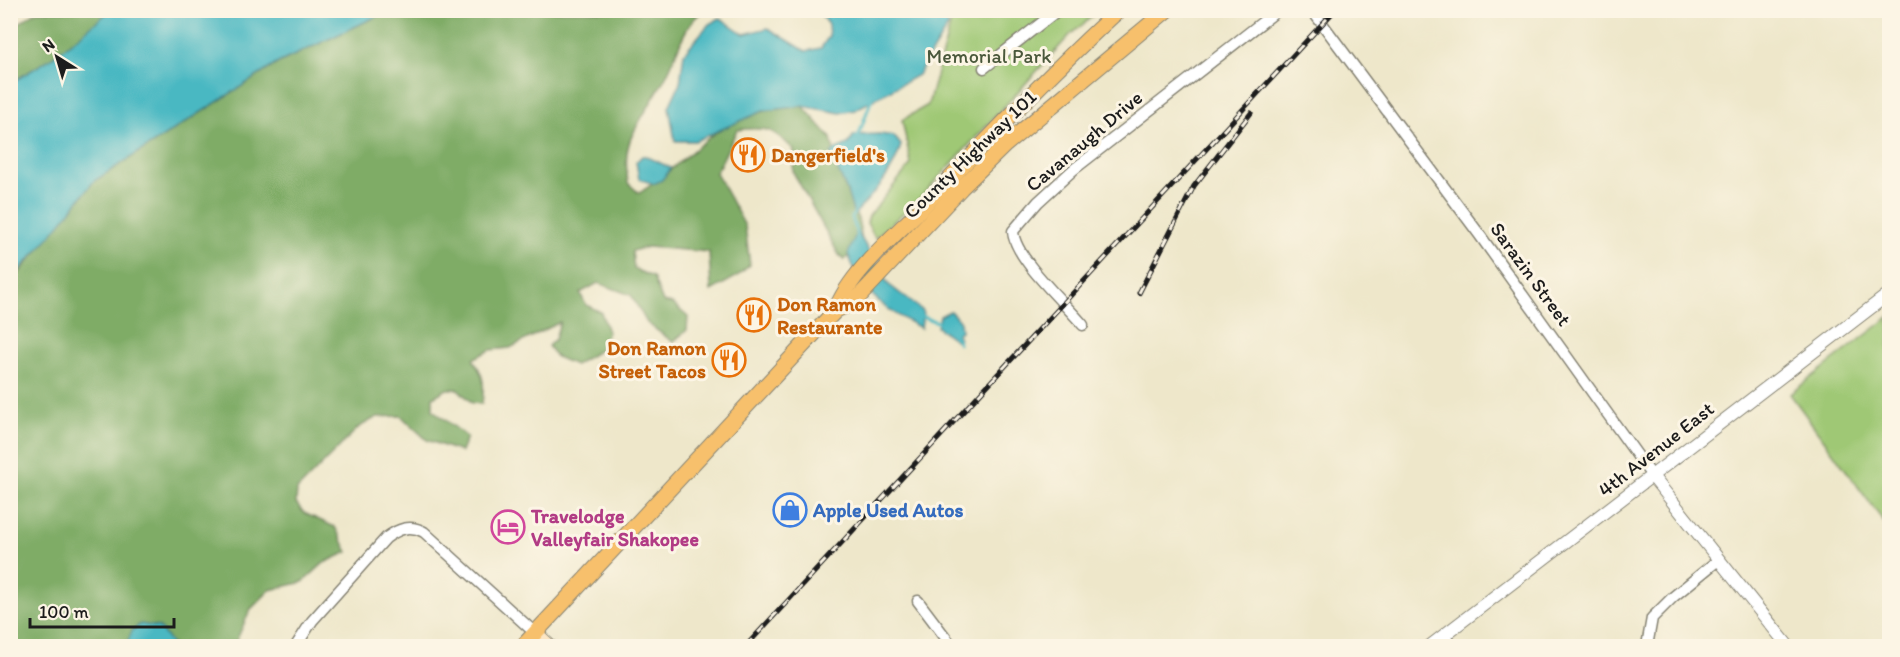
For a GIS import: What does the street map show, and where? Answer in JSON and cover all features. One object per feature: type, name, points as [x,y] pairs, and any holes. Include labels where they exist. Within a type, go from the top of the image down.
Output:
[{"type":"main road","points":[[523,646],[836,310],[842,292],[898,232],[1038,88],[1119,10]]},
{"type":"main road","name":"County Highway 101","points":[[836,310],[853,303],[961,188],[1028,124],[1167,10]]},
{"type":"main road","points":[[535,633],[549,646]]},
{"type":"street","points":[[984,68],[1058,10]]},
{"type":"street","name":"Cavanaugh Drive","points":[[1083,326],[1023,256],[1013,238],[1013,231],[1038,202],[1073,170],[1278,10]]},
{"type":"street","name":"Sarazin Street","points":[[1312,10],[1479,234],[1652,476],[1717,561],[1788,646]]},
{"type":"street","name":"4th Avenue East","points":[[1430,646],[1448,641],[1652,476],[1890,293]]},
{"type":"street","points":[[296,646],[312,621],[386,538],[401,529],[411,527],[424,532],[535,633]]},
{"type":"street","points":[[1647,646],[1652,618],[1673,597],[1717,561]]},
{"type":"street","points":[[918,601],[952,646]]},
{"type":"green space","points":[[37,11],[112,11],[50,59],[11,83],[11,29]]},
{"type":"green space","points":[[388,11],[703,11],[685,33],[665,78],[631,138],[626,160],[628,183],[639,193],[710,137],[740,119],[768,110],[803,106],[831,138],[839,172],[858,219],[863,245],[844,260],[839,255],[793,172],[794,150],[787,143],[775,133],[763,129],[737,130],[716,173],[745,226],[750,265],[736,277],[711,291],[709,252],[647,247],[632,251],[634,269],[653,277],[663,302],[673,304],[688,317],[687,330],[673,342],[647,323],[631,295],[598,283],[580,293],[586,305],[601,312],[608,332],[600,350],[575,365],[556,357],[548,346],[555,339],[560,322],[510,348],[490,350],[473,359],[483,380],[482,404],[472,403],[458,389],[447,389],[433,397],[433,410],[467,437],[461,452],[427,440],[401,416],[377,417],[359,427],[297,490],[296,503],[304,513],[335,527],[348,552],[324,563],[303,582],[270,590],[250,610],[234,646],[11,646],[11,283],[94,181],[278,63]]},
{"type":"green space","name":"Memorial Park","points":[[954,11],[1099,11],[1071,34],[922,196],[875,238],[867,223],[869,216],[911,164],[902,120],[928,105]]},
{"type":"green space","points":[[1889,317],[1889,529],[1790,394]]},
{"type":"water","points":[[111,10],[388,11],[278,63],[94,181],[48,239],[11,279],[11,83],[53,57]]},
{"type":"water","points":[[819,11],[945,11],[948,26],[918,75],[855,110],[840,113],[802,106],[763,111],[695,141],[675,141],[669,107],[680,83],[684,53],[709,24],[720,18],[744,34],[768,28],[806,51],[821,48],[829,36],[828,25]]},
{"type":"water","points":[[854,135],[894,136],[901,145],[898,155],[882,183],[854,215],[847,191],[831,154],[848,144]]},
{"type":"water","points":[[642,156],[671,168],[662,180],[654,184],[639,179],[636,162]]},
{"type":"water","points":[[857,231],[888,284],[923,311],[921,328],[888,309],[862,283],[848,254]]},
{"type":"water","points":[[950,311],[960,321],[961,331],[957,334],[960,339],[955,340],[937,327],[940,316]]},
{"type":"water","points":[[140,624],[159,627],[173,646],[126,646],[132,631]]},
{"type":"waterway","points":[[858,137],[872,98]]},
{"type":"waterway","points":[[854,213],[852,218],[858,235]]},
{"type":"waterway","points":[[920,316],[940,323]]},
{"type":"waterway","points":[[956,336],[959,344]]},
{"type":"railway","points":[[746,646],[1335,10]]},
{"type":"railway","points":[[1139,293],[1194,186],[1251,113]]},
{"type":"place","name":"Dangerfield's","points":[[748,155]]},
{"type":"place","name":"Don Ramon Restaurante","points":[[754,315]]},
{"type":"place","name":"Don Ramon Street Tacos","points":[[729,360]]},
{"type":"place","name":"Apple Used Autos","points":[[790,510]]},
{"type":"place","name":"Travelodge Valleyfair Shakopee","points":[[508,527]]}]
